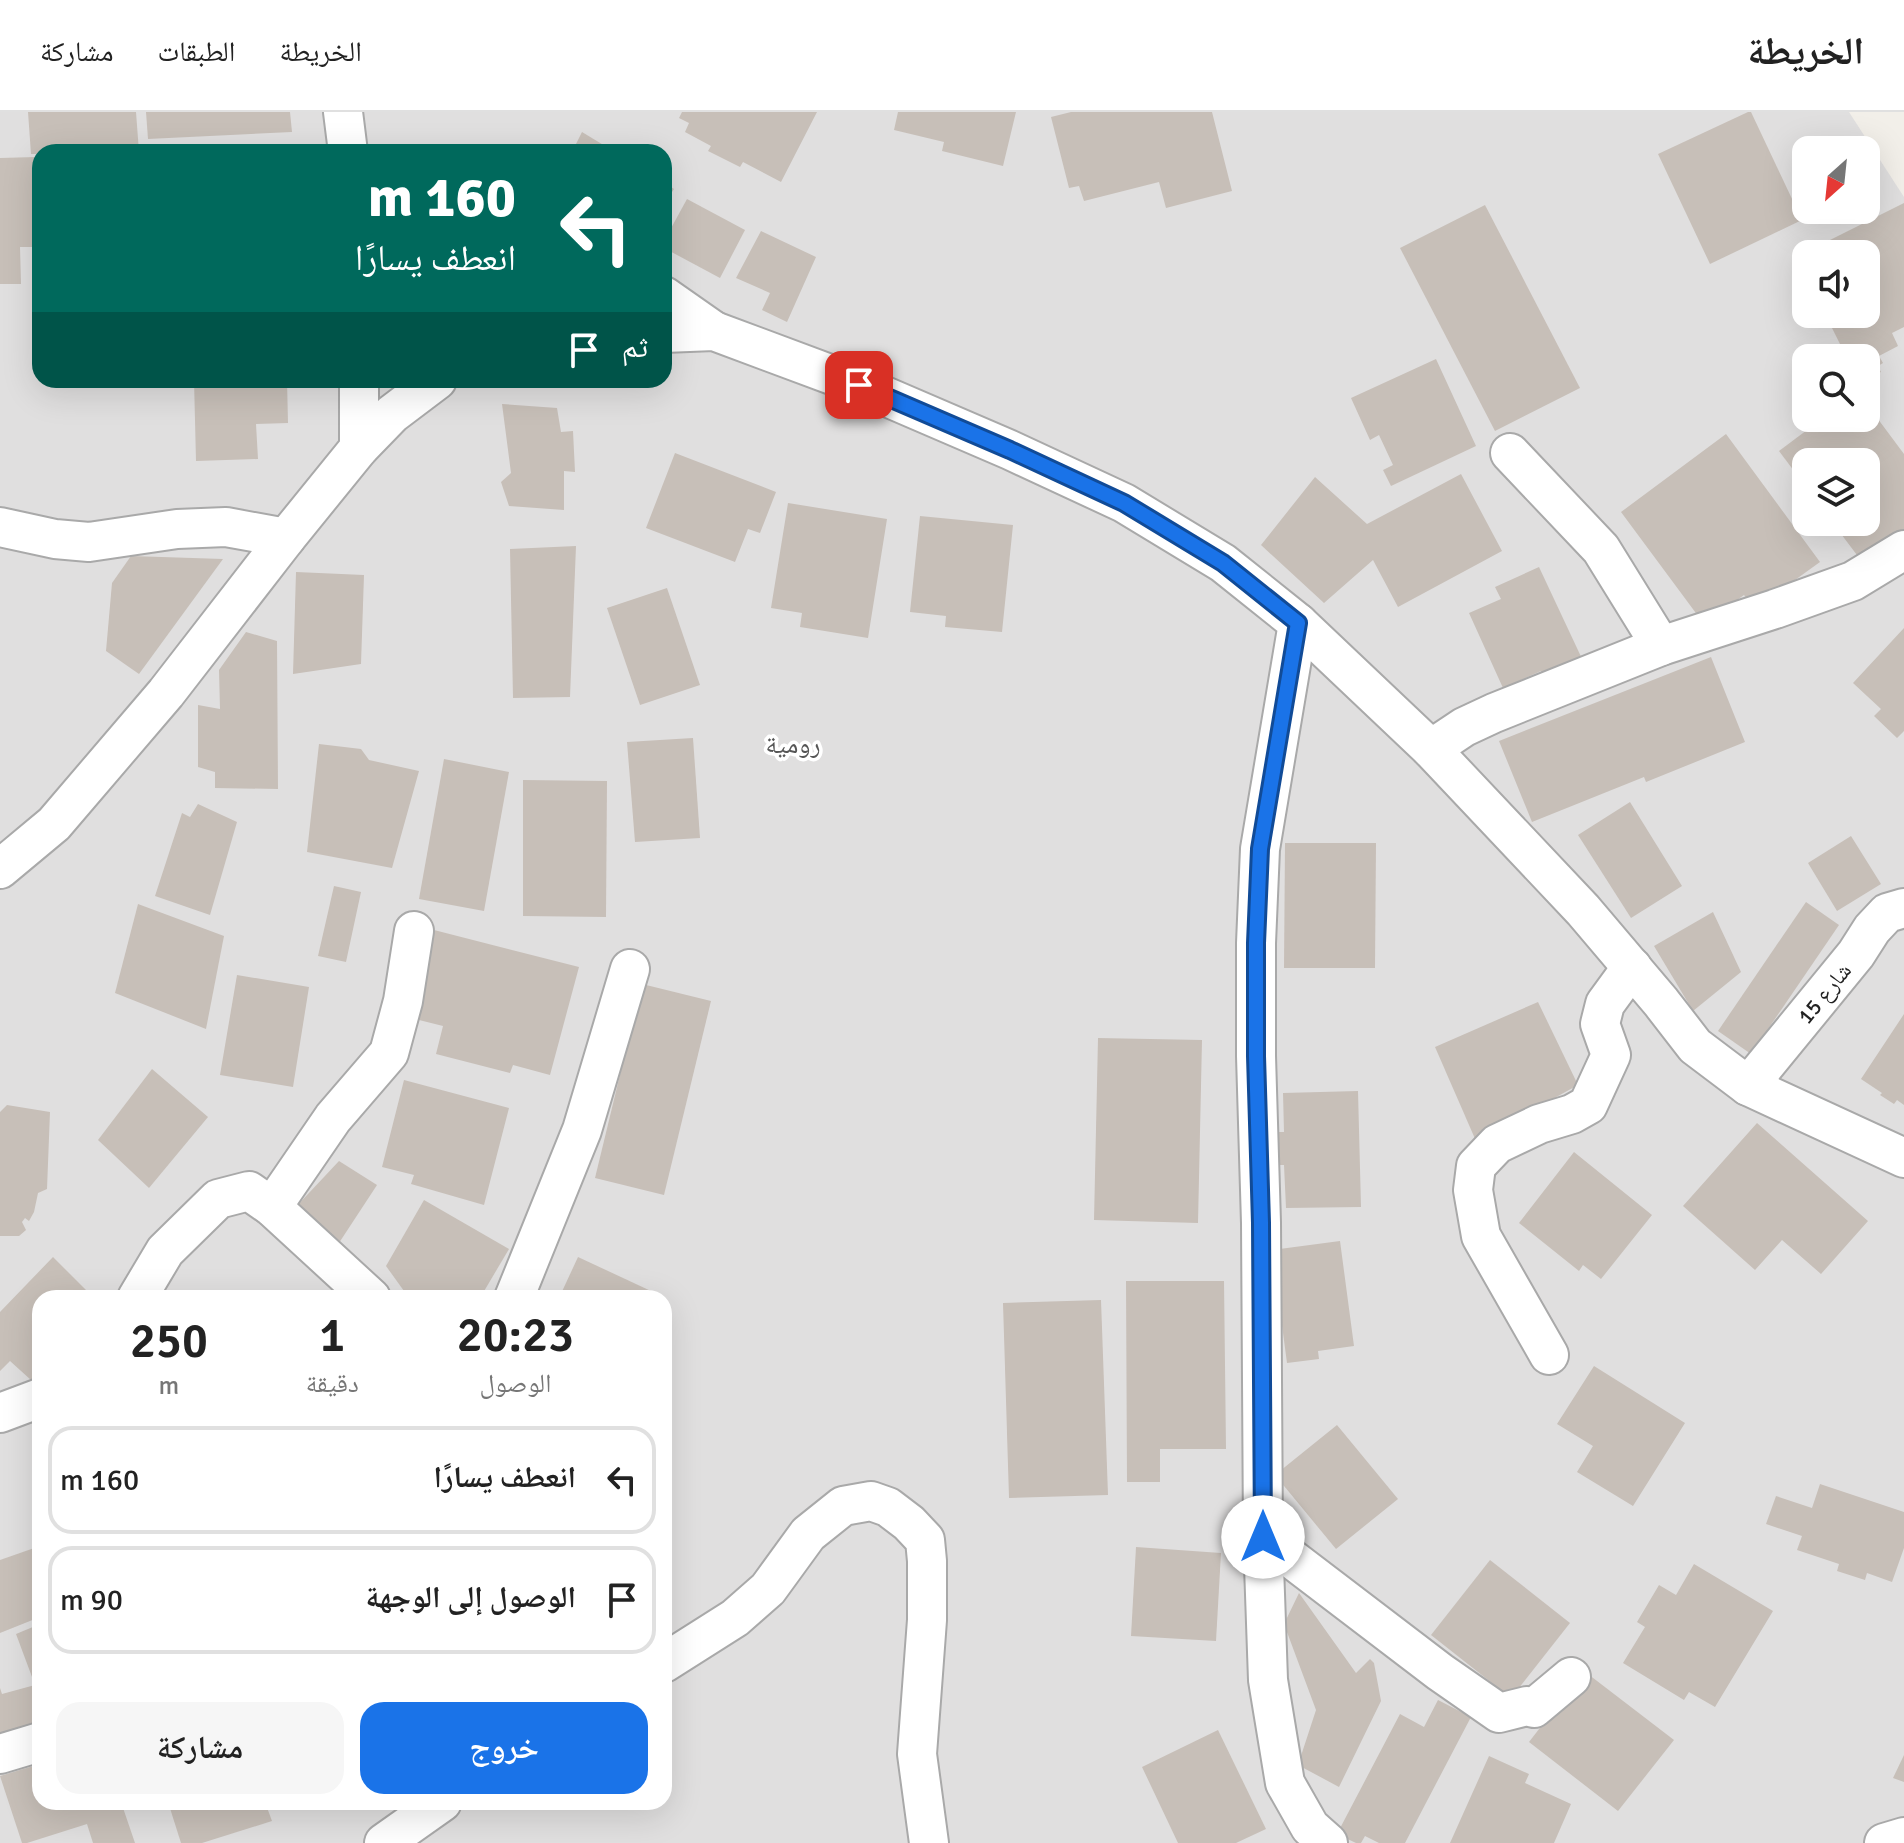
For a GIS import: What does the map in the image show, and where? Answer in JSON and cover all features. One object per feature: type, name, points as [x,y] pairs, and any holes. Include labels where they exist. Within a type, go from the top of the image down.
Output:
[{"type":"street","points":[[343,112],[347,144]]},
{"type":"street","points":[[672,302],[714,331],[872,391],[1124,503],[1223,563],[1298,623],[1431,749],[1583,910],[1695,1046],[1748,1086],[1904,1158]]},
{"type":"street","points":[[672,333],[714,331]]},
{"type":"street","points":[[359,388],[359,448]]},
{"type":"street","points":[[0,869],[54,824],[166,693],[359,448],[392,414],[426,388]]},
{"type":"street","points":[[1510,453],[1601,549],[1661,646]]},
{"type":"street","points":[[0,527],[55,539],[89,542],[213,527],[286,538]]},
{"type":"street","points":[[1431,749],[1464,727],[1494,713],[1661,646],[1853,581],[1904,550]]},
{"type":"street","points":[[1298,623],[1260,849],[1256,943],[1263,1537],[1268,1680],[1285,1783],[1310,1827],[1328,1843]]},
{"type":"street","name":"شارع 15","points":[[1748,1086],[1856,954],[1872,929],[1887,913],[1904,908]]},
{"type":"street","points":[[272,1207],[333,1118],[389,1053],[403,1001],[414,931]]},
{"type":"street","points":[[1549,1355],[1481,1236],[1473,1190],[1476,1166],[1497,1144],[1588,1105],[1611,1055],[1600,1024],[1605,1004],[1632,967]]},
{"type":"street","points":[[517,1290],[582,1130],[630,969]]},
{"type":"street","points":[[142,1290],[165,1251],[218,1199],[249,1191],[272,1207],[362,1290]]},
{"type":"street","points":[[0,1413],[32,1401]]},
{"type":"street","points":[[672,1658],[735,1618],[768,1589],[808,1534],[843,1506],[871,1501],[888,1507],[925,1540],[927,1620],[917,1754],[929,1843]]},
{"type":"street","points":[[1263,1537],[1440,1672],[1499,1713],[1527,1706],[1534,1708],[1571,1677]]},
{"type":"street","points":[[0,1754],[32,1744]]},
{"type":"street","points":[[384,1843],[431,1810]]},
{"type":"street","points":[[1884,1843],[1904,1837]]},
{"type":"shaded area","points":[[0,112],[1849,112],[1865,136],[1792,136],[1792,224],[1880,224],[1880,160],[1904,197],[1904,1843],[0,1843]]},
{"type":"building","points":[[28,112],[136,112],[138,144],[32,144],[31,154]]},
{"type":"building","points":[[146,112],[290,112],[292,132],[148,139]]},
{"type":"building","points":[[682,112],[817,112],[781,182],[743,162],[740,167],[708,151],[711,146],[685,132],[689,123],[679,118]]},
{"type":"building","points":[[898,112],[1016,112],[1003,166],[942,151],[944,142],[894,130]]},
{"type":"building","points":[[1071,112],[1212,112],[1232,191],[1166,208],[1159,182],[1084,201],[1079,186],[1069,188],[1051,117]]},
{"type":"building","points":[[1751,112],[1792,199],[1794,224],[1710,264],[1658,154]]},
{"type":"building","points":[[582,132],[602,144],[576,144]]},
{"type":"building","points":[[32,157],[32,247],[20,247],[21,284],[0,284],[0,158]]},
{"type":"building","points":[[687,199],[745,230],[720,278],[672,252],[672,226]]},
{"type":"building","points":[[1904,203],[1904,327],[1892,333],[1898,346],[1880,355],[1880,344],[1840,344],[1832,328],[1880,328],[1880,240],[1830,240],[1862,224],[1880,224],[1880,215]]},
{"type":"building","points":[[1485,205],[1580,388],[1495,431],[1400,248]]},
{"type":"building","points":[[761,231],[816,257],[787,322],[762,310],[770,293],[736,278]]},
{"type":"building","points":[[1436,359],[1476,446],[1391,486],[1383,470],[1393,465],[1379,435],[1370,440],[1351,398]]},
{"type":"building","points":[[194,388],[287,388],[288,423],[256,424],[258,459],[196,461]]},
{"type":"building","points":[[502,404],[557,408],[561,432],[573,431],[575,472],[564,471],[564,510],[509,506],[501,482],[511,473]]},
{"type":"building","points":[[1880,422],[1904,454],[1904,532],[1863,563],[1843,536],[1880,536],[1880,448],[1792,448],[1792,468],[1779,451],[1804,432],[1880,432]]},
{"type":"building","points":[[1726,434],[1792,524],[1792,536],[1801,536],[1820,562],[1755,609],[1744,595],[1704,624],[1621,512]]},
{"type":"building","points":[[675,453],[776,492],[760,533],[748,529],[735,562],[646,528]]},
{"type":"building","points":[[1461,474],[1502,551],[1398,607],[1373,560],[1324,603],[1261,545],[1315,477],[1367,524]]},
{"type":"building","points":[[788,503],[887,519],[868,638],[800,627],[802,613],[771,608]]},
{"type":"building","points":[[920,516],[1013,525],[1002,632],[945,627],[946,616],[910,612]]},
{"type":"building","points":[[576,546],[570,697],[513,698],[510,549]]},
{"type":"building","points":[[131,556],[223,559],[139,674],[106,651],[112,583]]},
{"type":"building","points":[[1539,567],[1584,663],[1545,681],[1541,671],[1503,688],[1469,613],[1501,599],[1495,587]]},
{"type":"building","points":[[296,572],[364,575],[361,664],[293,674]]},
{"type":"building","points":[[667,588],[700,685],[640,705],[607,608]]},
{"type":"building","points":[[1904,628],[1904,731],[1897,738],[1874,716],[1881,709],[1853,683]]},
{"type":"building","points":[[246,632],[277,641],[278,789],[215,788],[215,772],[198,767],[198,705],[220,709],[219,670]]},
{"type":"building","points":[[1711,657],[1745,742],[1646,782],[1644,777],[1532,822],[1499,741]]},
{"type":"building","points":[[693,738],[700,838],[635,842],[627,742]]},
{"type":"building","points":[[319,744],[361,749],[369,760],[419,771],[392,868],[307,852]]},
{"type":"building","points":[[444,759],[509,772],[484,911],[419,899]]},
{"type":"building","points":[[523,780],[607,781],[606,917],[523,916]]},
{"type":"building","points":[[1630,802],[1682,886],[1631,918],[1578,835]]},
{"type":"building","points":[[198,804],[237,822],[210,915],[155,896],[182,813],[190,817]]},
{"type":"building","points":[[1851,836],[1881,884],[1837,911],[1808,863]]},
{"type":"building","points":[[1285,843],[1376,843],[1375,968],[1284,968]]},
{"type":"building","points":[[334,886],[361,892],[346,962],[318,956]]},
{"type":"building","points":[[1806,902],[1839,925],[1751,1054],[1718,1031]]},
{"type":"building","points":[[138,904],[224,936],[206,1029],[115,993]]},
{"type":"building","points":[[1713,912],[1741,972],[1693,1011],[1654,946]]},
{"type":"building","points":[[434,930],[579,967],[550,1075],[513,1065],[510,1073],[436,1054],[443,1026],[411,1018]]},
{"type":"building","points":[[237,975],[309,987],[293,1087],[220,1075]]},
{"type":"building","points":[[642,984],[711,1001],[664,1195],[595,1178]]},
{"type":"building","points":[[1538,1002],[1578,1085],[1476,1141],[1435,1047]]},
{"type":"building","points":[[1904,1014],[1904,1105],[1897,1100],[1894,1104],[1861,1079]]},
{"type":"building","points":[[1098,1038],[1202,1040],[1198,1223],[1094,1220]]},
{"type":"building","points":[[152,1069],[208,1117],[149,1188],[98,1140]]},
{"type":"building","points":[[404,1080],[509,1108],[484,1205],[411,1184],[414,1175],[382,1167]]},
{"type":"building","points":[[1358,1091],[1361,1207],[1286,1208],[1284,1165],[1277,1165],[1276,1132],[1284,1132],[1283,1093]]},
{"type":"building","points":[[7,1105],[50,1112],[47,1189],[38,1193],[34,1212],[29,1221],[25,1218],[22,1222],[26,1230],[19,1236],[0,1236],[0,1112]]},
{"type":"building","points":[[1757,1123],[1868,1221],[1821,1274],[1782,1240],[1755,1270],[1683,1206]]},
{"type":"building","points":[[1574,1152],[1652,1215],[1601,1279],[1583,1265],[1579,1271],[1519,1223]]},
{"type":"building","points":[[339,1161],[377,1185],[335,1249],[293,1210]]},
{"type":"building","points":[[424,1200],[509,1249],[485,1290],[403,1290],[386,1266]]},
{"type":"building","points":[[1340,1241],[1354,1346],[1318,1351],[1319,1359],[1287,1363],[1272,1250]]},
{"type":"building","points":[[53,1257],[86,1290],[32,1290],[31,1380],[10,1361],[0,1371],[0,1312]]},
{"type":"building","points":[[578,1257],[649,1290],[563,1290]]},
{"type":"building","points":[[1126,1281],[1224,1281],[1226,1449],[1160,1449],[1160,1482],[1127,1482]]},
{"type":"building","points":[[1101,1300],[1108,1495],[1009,1498],[1003,1303]]},
{"type":"building","points":[[1594,1366],[1685,1423],[1633,1506],[1577,1472],[1593,1446],[1557,1424]]},
{"type":"building","points":[[1337,1425],[1398,1499],[1336,1549],[1275,1475]]},
{"type":"building","points":[[1820,1484],[1904,1512],[1904,1548],[1892,1582],[1867,1573],[1865,1580],[1837,1571],[1839,1564],[1797,1550],[1802,1536],[1766,1524],[1776,1496],[1812,1508]]},
{"type":"building","points":[[1136,1547],[1221,1553],[1216,1641],[1131,1636]]},
{"type":"building","points":[[32,1549],[32,1620],[0,1633],[0,1560]]},
{"type":"building","points":[[1490,1560],[1570,1623],[1511,1698],[1431,1635]]},
{"type":"building","points":[[1694,1564],[1773,1611],[1715,1707],[1689,1692],[1684,1700],[1623,1663],[1645,1627],[1637,1622],[1659,1585],[1676,1595]]},
{"type":"building","points":[[1299,1593],[1356,1673],[1370,1659],[1374,1663],[1381,1701],[1339,1787],[1298,1765],[1316,1710],[1284,1624]]},
{"type":"building","points":[[32,1627],[32,1677],[16,1634]]},
{"type":"building","points":[[1584,1671],[1674,1740],[1618,1811],[1529,1742]]},
{"type":"building","points":[[32,1686],[32,1736],[0,1747],[0,1688],[2,1694]]},
{"type":"building","points":[[1438,1700],[1471,1717],[1405,1843],[1379,1843],[1365,1836],[1361,1843],[1356,1843],[1337,1834],[1400,1714],[1424,1727]]},
{"type":"building","points":[[1218,1730],[1266,1829],[1236,1843],[1178,1843],[1142,1767]]},
{"type":"building","points":[[1904,1755],[1904,1782],[1893,1778]]},
{"type":"building","points":[[1489,1756],[1529,1774],[1525,1783],[1571,1804],[1554,1843],[1450,1843]]},
{"type":"building","points":[[32,1766],[32,1810],[124,1810],[135,1843],[93,1843],[87,1824],[22,1843],[0,1776]]},
{"type":"building","points":[[171,1810],[268,1810],[272,1821],[202,1843],[181,1843]]},
{"type":"district","name":"رومية","points":[[793,744]]},
{"type":"route","points":[[859,385],[1124,503],[1223,563],[1298,623],[1260,849],[1256,943],[1263,1537]]}]
